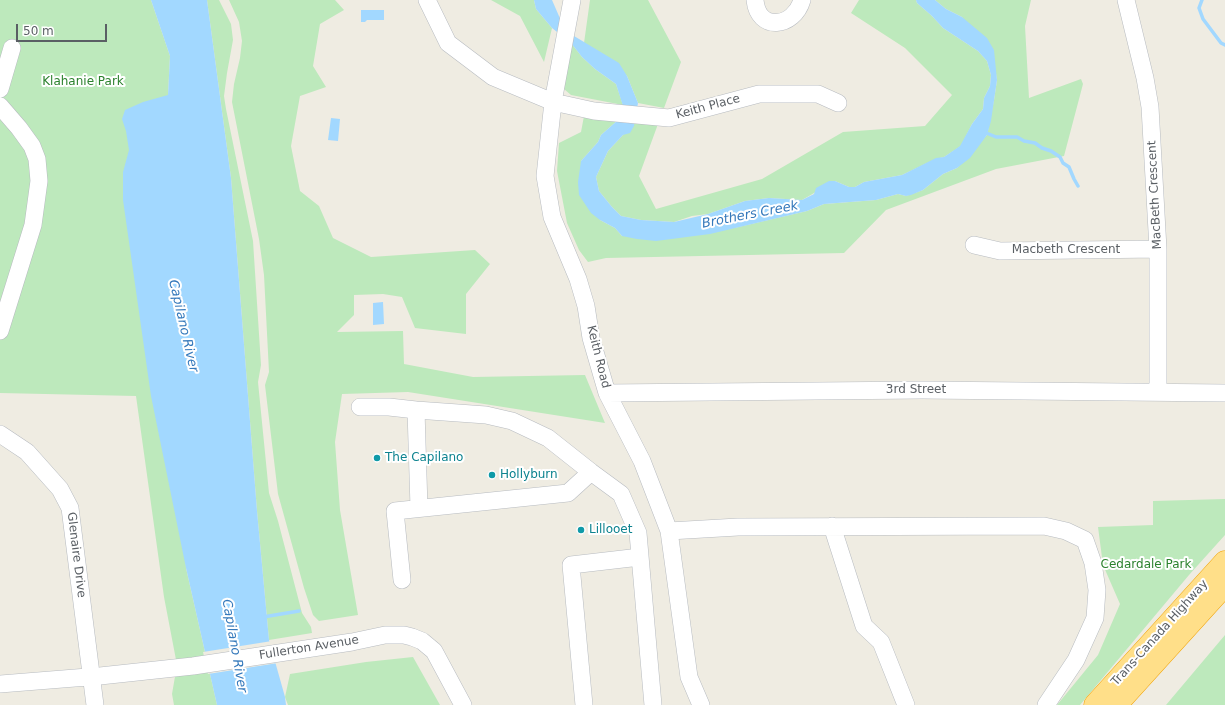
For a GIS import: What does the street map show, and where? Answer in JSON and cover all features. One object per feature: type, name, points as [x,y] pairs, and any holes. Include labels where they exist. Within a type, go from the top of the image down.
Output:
[{"type":"highway","name":"Trans-Canada Highway","points":[[1095,705],[1225,562]]},
{"type":"highway","name":"Trans-Canada Highway","points":[[1116,705],[1225,585]]},
{"type":"street","name":"Keith Place","points":[[427,0],[448,43],[493,76],[553,102],[594,111],[669,118],[759,94],[818,94],[838,103]]},
{"type":"street","name":"Keith Road","points":[[572,0],[553,102],[545,176],[552,218],[578,279],[586,306],[591,338],[607,393],[642,461],[669,532],[689,677],[697,702]]},
{"type":"street","points":[[756,0],[758,11],[762,17],[767,20],[780,23],[790,18],[797,12],[802,0]]},
{"type":"street","name":"MacBeth Crescent","points":[[1126,0],[1146,78],[1150,107],[1158,250],[1158,392]]},
{"type":"street","points":[[0,89],[12,48]]},
{"type":"street","points":[[0,106],[32,146],[37,159],[39,181],[34,224],[0,331]]},
{"type":"street","name":"Macbeth Crescent","points":[[974,245],[1000,251],[1158,250]]},
{"type":"street","name":"3rd Street","points":[[607,393],[922,390],[1225,393]]},
{"type":"street","points":[[360,407],[389,407],[486,415],[512,421],[548,438],[621,494],[638,533],[654,705]]},
{"type":"street","points":[[416,410],[419,508]]},
{"type":"street","name":"Glenaire Drive","points":[[0,434],[28,452],[60,489],[70,508],[95,705]]},
{"type":"street","points":[[402,580],[395,511],[568,493],[591,472]]},
{"type":"street","points":[[832,526],[864,626],[881,642],[906,705]]},
{"type":"street","points":[[669,532],[738,527],[832,526],[1044,526],[1066,531],[1085,540],[1094,563],[1097,590],[1095,618],[1076,660],[1046,705]]},
{"type":"street","points":[[584,705],[571,565],[640,557]]},
{"type":"street","name":"Fullerton Avenue","points":[[0,684],[193,666],[352,642],[385,635],[404,635],[412,636],[422,641],[434,651],[463,705]]},
{"type":"green space","name":"Klahanie Park","points":[[0,0],[151,0],[170,56],[168,95],[186,568],[217,705],[174,705],[172,694],[177,665],[164,597],[136,396],[0,393]]},
{"type":"green space","points":[[207,0],[219,0],[231,24],[233,40],[224,96],[253,241],[261,365],[258,382],[269,493],[278,521],[302,613],[311,627],[312,633],[269,640],[257,511],[231,178]]},
{"type":"green space","points":[[229,0],[335,0],[344,10],[320,24],[313,66],[326,87],[300,96],[291,146],[300,191],[319,206],[333,238],[371,257],[475,250],[490,264],[466,294],[466,334],[415,328],[402,297],[383,294],[354,295],[354,315],[337,332],[403,331],[404,364],[473,377],[585,375],[605,423],[408,392],[342,394],[335,442],[340,510],[358,615],[319,621],[313,615],[278,494],[265,385],[269,372],[264,275],[259,239],[232,102],[242,41],[239,22]]},
{"type":"green space","points":[[491,0],[534,0],[536,9],[552,28],[544,62],[520,16]]},
{"type":"green space","points":[[590,0],[648,0],[681,62],[664,108],[638,103],[627,76],[584,43]]},
{"type":"green space","points":[[859,0],[916,0],[917,3],[943,28],[978,51],[987,61],[991,75],[990,86],[984,98],[983,109],[972,124],[961,146],[944,157],[936,159],[902,175],[864,182],[855,187],[849,187],[835,181],[802,200],[769,198],[745,201],[708,214],[692,216],[674,222],[641,220],[621,216],[599,191],[596,177],[608,151],[635,122],[658,124],[639,176],[656,209],[762,179],[843,132],[925,126],[952,95],[905,48],[851,13]]},
{"type":"green space","points":[[935,0],[1031,0],[1025,26],[1029,98],[1081,79],[1083,84],[1064,156],[996,169],[886,210],[844,253],[606,258],[588,262],[579,250],[567,223],[557,171],[559,143],[581,132],[584,116],[618,120],[601,135],[598,142],[581,161],[600,220],[615,228],[622,236],[734,228],[807,211],[824,204],[876,200],[898,194],[906,196],[923,190],[943,174],[957,168],[987,135],[997,80],[996,74],[962,17],[946,9]]},
{"type":"green space","points":[[572,44],[582,57],[595,69],[616,84],[623,105],[571,95],[564,89],[564,82]]},
{"type":"green space","name":"Cedardale Park","points":[[1225,499],[1225,535],[1189,575],[1080,705],[1057,705],[1098,655],[1120,604],[1103,565],[1098,527],[1153,525],[1153,501]]},
{"type":"green space","points":[[1225,635],[1225,705],[1166,705]]},
{"type":"green space","points":[[413,657],[440,705],[288,705],[285,697],[290,674],[366,662]]},
{"type":"water","name":"Capilano River","points":[[151,0],[207,0],[231,178],[257,511],[269,640],[286,705],[217,705],[186,568],[151,396],[123,200],[123,172],[129,150],[126,131],[122,119],[125,110],[143,102],[168,95],[170,56]]},
{"type":"water","name":"Brothers Creek","points":[[534,0],[552,0],[562,23],[574,36],[619,63],[627,76],[638,103],[634,126],[630,133],[623,135],[608,151],[596,177],[599,191],[621,216],[641,220],[674,222],[708,214],[745,201],[769,198],[802,200],[814,194],[816,188],[829,181],[835,181],[849,187],[855,187],[864,182],[902,175],[936,158],[944,157],[960,146],[972,124],[983,109],[984,98],[990,86],[991,75],[987,61],[978,51],[943,28],[917,3],[916,0],[935,0],[946,9],[962,17],[987,38],[994,50],[997,80],[991,121],[987,135],[970,158],[957,168],[943,174],[923,190],[911,195],[906,196],[898,194],[876,200],[824,204],[807,211],[710,234],[656,241],[622,236],[615,228],[591,213],[579,195],[578,182],[581,161],[598,142],[601,135],[618,120],[623,106],[616,84],[595,69],[582,57],[571,43],[552,28],[536,9]]},
{"type":"water","points":[[361,10],[384,10],[384,20],[367,20],[365,22],[361,22]]},
{"type":"water","points":[[331,118],[340,119],[338,141],[328,140]]},
{"type":"water","points":[[383,302],[384,324],[373,325],[373,303]]},
{"type":"pier","points":[[272,641],[278,663],[208,674],[203,652]]},
{"type":"waterway","points":[[1202,0],[1199,8],[1203,19],[1221,43],[1225,45]]},
{"type":"waterway","points":[[984,132],[996,137],[1017,137],[1024,141],[1035,143],[1042,148],[1051,151],[1060,157],[1063,163],[1069,167],[1078,186]]},
{"type":"waterway","points":[[263,617],[299,611]]},
{"type":"place","name":"The Capilano","points":[[377,458]]},
{"type":"place","name":"Hollyburn","points":[[492,475]]},
{"type":"place","name":"Lillooet","points":[[581,530]]}]
